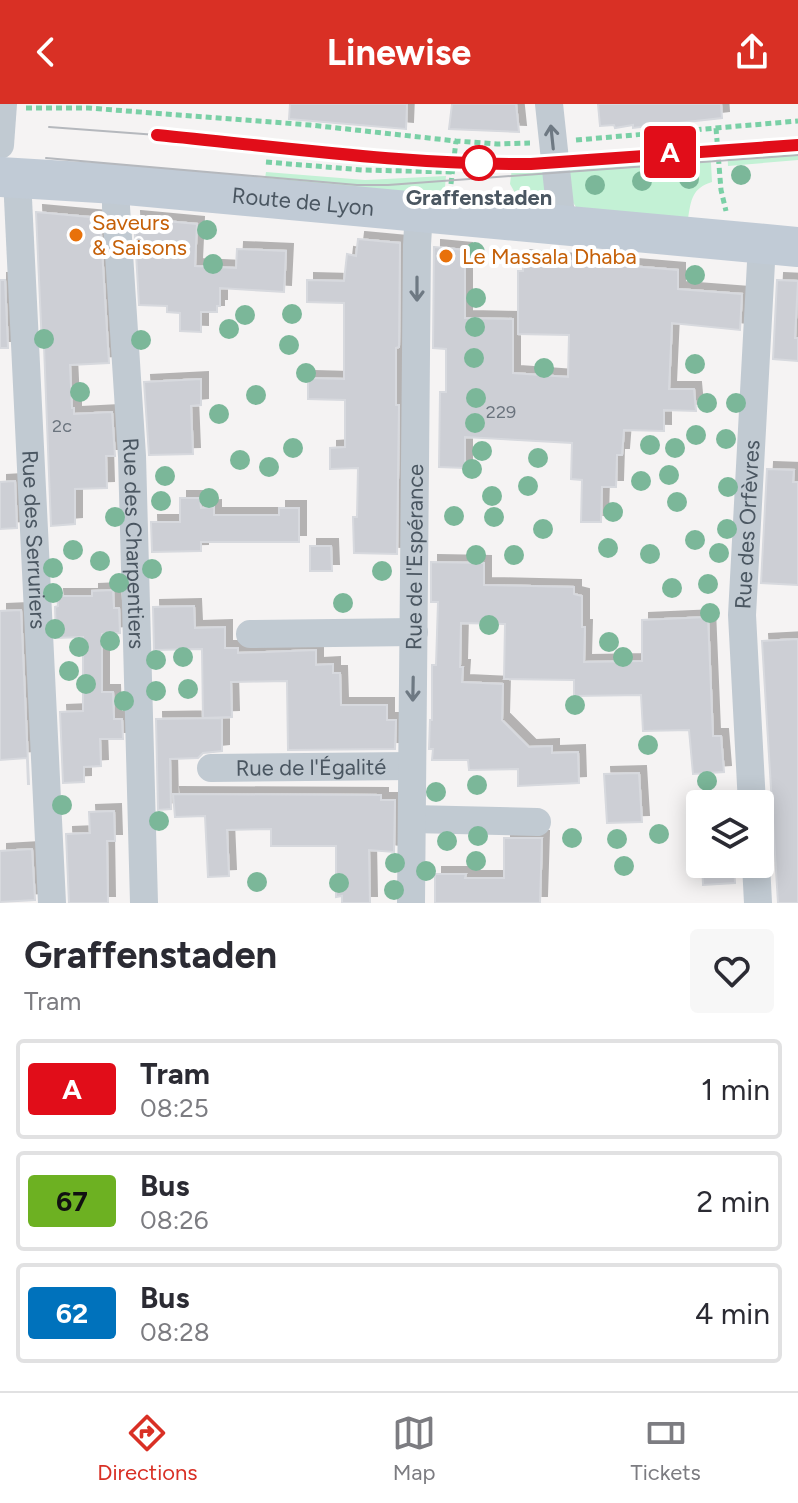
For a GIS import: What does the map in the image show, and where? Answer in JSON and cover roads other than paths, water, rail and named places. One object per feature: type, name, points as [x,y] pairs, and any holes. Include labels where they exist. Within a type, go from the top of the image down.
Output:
[{"type":"main road","name":"Route de Lyon","points":[[4,145],[116,184],[762,244]]},
{"type":"street","points":[[549,104],[562,225]]},
{"type":"street","name":"Rue des Serruriers","points":[[4,145],[52,903]]},
{"type":"street","name":"Rue des Charpentiers","points":[[116,184],[132,471],[144,903]]},
{"type":"street","name":"Rue de l'Espérance","points":[[411,903],[419,211]]},
{"type":"street","name":"Rue des Orfèvres","points":[[751,790],[742,615],[762,244]]},
{"type":"street","points":[[250,634],[414,632]]},
{"type":"street","name":"Rue de l'Égalité","points":[[211,768],[412,766]]},
{"type":"street","points":[[412,819],[537,822]]},
{"type":"street","points":[[757,878],[758,903]]},
{"type":"tram line","points":[[49,127],[453,162],[535,163]]},
{"type":"tram line","name":"A","points":[[157,135],[366,156],[491,164],[531,164],[798,145]]},
{"type":"tram line","points":[[46,158],[357,185],[388,185],[798,155]]},
{"type":"place","name":"Graffenstaden","points":[[479,163]]},
{"type":"place","name":"Saveurs & Saisons","points":[[76,235]]},
{"type":"place","name":"Le Massala Dhaba","points":[[446,256]]}]
